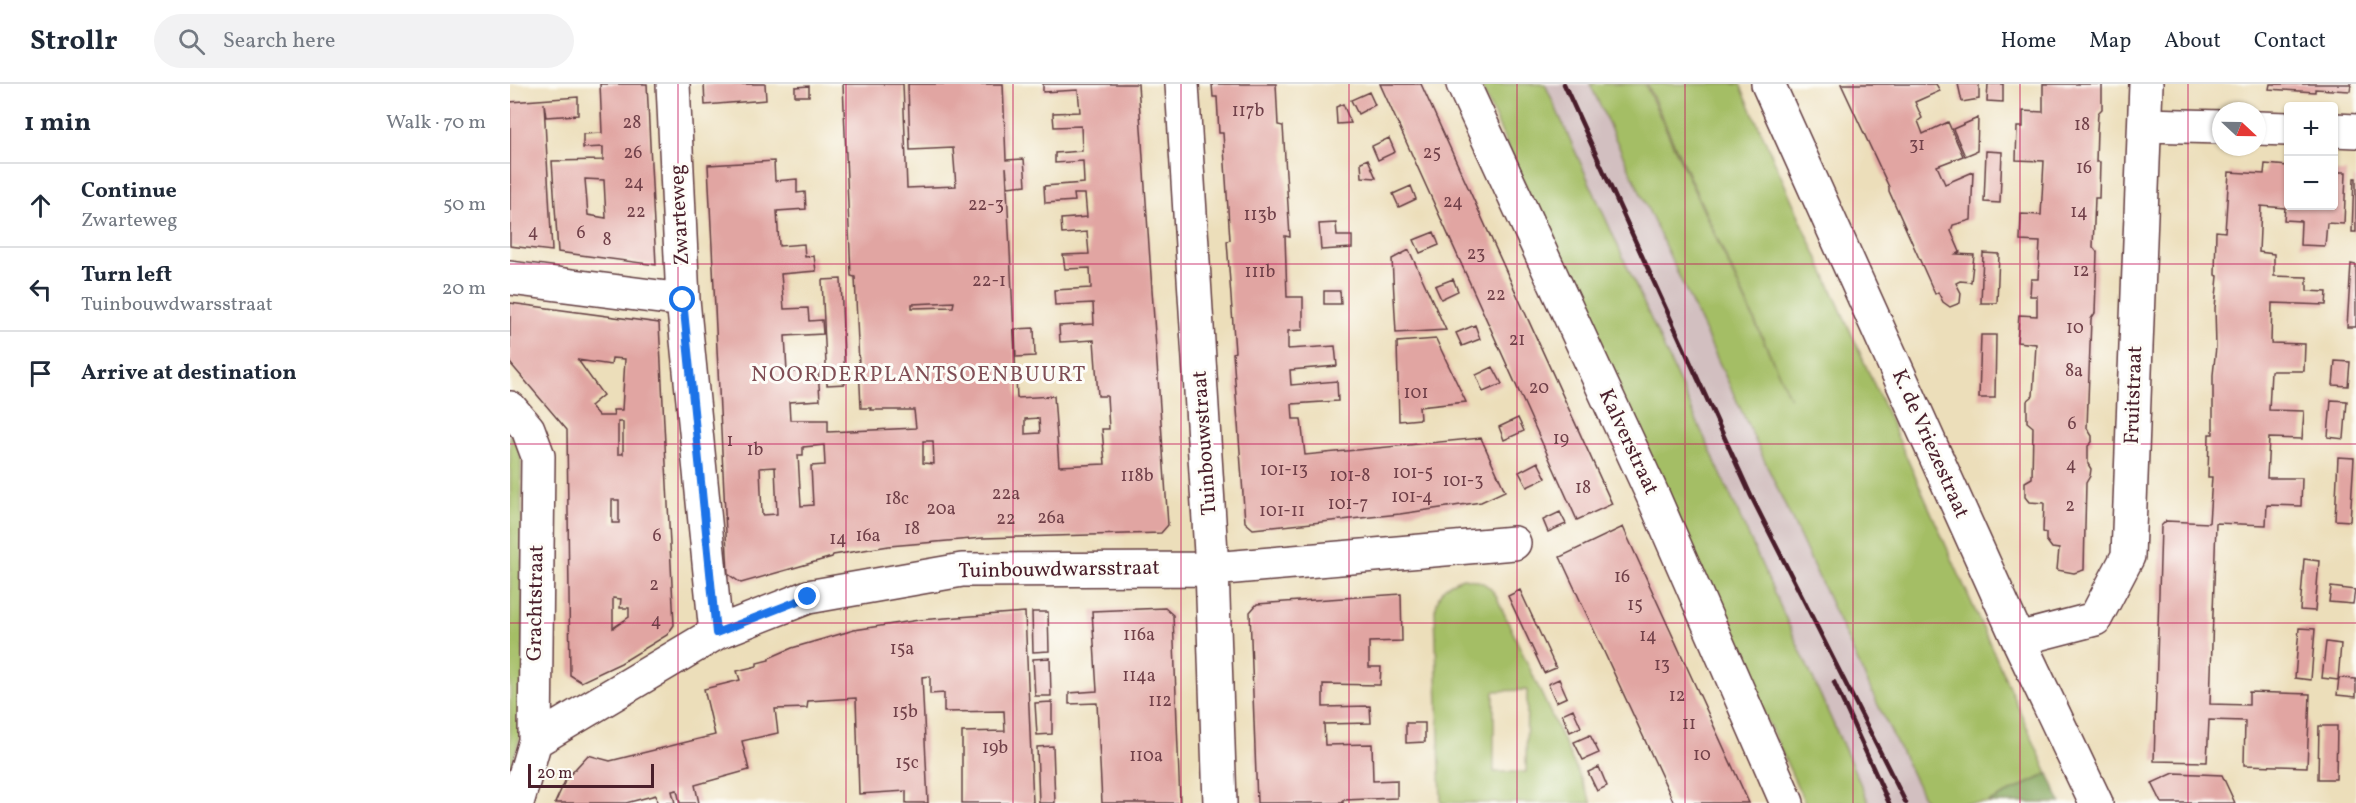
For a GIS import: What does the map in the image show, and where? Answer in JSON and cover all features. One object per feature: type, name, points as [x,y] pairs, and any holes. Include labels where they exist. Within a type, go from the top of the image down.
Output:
[{"type":"street","name":"Zwarteweg","points":[[673,84],[683,300],[716,633]]},
{"type":"street","name":"Tuinbouwstraat","points":[[1182,84],[1212,569],[1220,803]]},
{"type":"street","name":"Kalverstraat","points":[[1463,84],[1653,496],[1787,803]]},
{"type":"street","name":"K. de Vriezestraat","points":[[1768,84],[2018,639],[2096,803]]},
{"type":"street","name":"Fruitstraat","points":[[2018,639],[2095,619],[2128,556],[2146,84]]},
{"type":"street","points":[[2145,125],[2212,127]]},
{"type":"street","points":[[2266,128],[2284,129]]},
{"type":"street","points":[[2338,130],[2356,131]]},
{"type":"street","points":[[510,278],[683,300]]},
{"type":"street","name":"Grachtstraat","points":[[510,408],[528,429],[538,456],[535,741],[517,803]]},
{"type":"street","name":"Tuinbouwdwarsstraat","points":[[535,741],[716,633],[808,597],[962,570],[1212,569],[1514,543]]},
{"type":"shaded area","points":[[1545,84],[1590,84],[1875,699],[1926,803],[1869,803]]},
{"type":"green space","points":[[1480,84],[1545,84],[1869,803],[1805,803],[1610,377]]},
{"type":"green space","points":[[1590,84],[1645,84],[1790,398],[1647,84],[1740,84],[2048,774],[1987,803],[1926,803],[1875,699]]},
{"type":"green space","points":[[510,433],[518,447],[521,459],[524,692],[520,737],[510,772]]},
{"type":"green space","points":[[1463,578],[1479,581],[1494,593],[1592,803],[1441,803],[1435,610],[1443,589]],"holes":[[[1527,690],[1526,772],[1494,772],[1494,691]]]},
{"type":"green space","points":[[2048,774],[2061,803],[1987,803]]},
{"type":"building","points":[[600,84],[647,84],[656,265],[558,252],[552,161],[603,160],[603,147],[583,148],[583,134],[602,133]],"holes":[[[585,179],[604,180],[606,218],[588,215]]]},
{"type":"building","points":[[704,84],[765,84],[766,100],[705,105]]},
{"type":"building","points":[[843,84],[903,84],[907,188],[956,186],[953,148],[910,150],[908,84],[1003,84],[1006,160],[1024,159],[1026,185],[1008,187],[1006,167],[1017,398],[1054,396],[1059,466],[1105,464],[1102,429],[1109,429],[1107,396],[1098,396],[1094,340],[1060,342],[1059,326],[1094,324],[1093,303],[1055,305],[1054,290],[1091,288],[1090,268],[1065,269],[1063,255],[1089,254],[1087,232],[1062,234],[1061,219],[1087,217],[1085,194],[1074,194],[1075,201],[1045,203],[1044,186],[1084,183],[1083,161],[1055,163],[1055,153],[1082,151],[1081,126],[1054,127],[1053,115],[1053,113],[1080,112],[1078,90],[1043,92],[1043,84],[1138,84],[1168,525],[1161,533],[983,538],[889,546],[833,555],[741,583],[728,574],[708,165],[774,161],[775,181],[797,179],[797,193],[805,192],[806,209],[777,211],[779,246],[804,244],[805,257],[814,256],[816,271],[781,274],[784,309],[808,308],[809,321],[822,320],[823,334],[785,336],[787,372],[818,370],[820,400],[789,402],[790,420],[828,420],[828,432],[916,428],[914,410],[861,408],[855,277],[851,276]],"holes":[[[954,302],[953,307],[912,308],[912,304]],[[1039,418],[1040,433],[1025,434],[1025,419]],[[923,441],[933,441],[934,464],[923,463]],[[824,445],[825,465],[811,466],[813,505],[801,506],[798,455],[803,455],[803,447]],[[775,467],[777,514],[762,515],[760,468]]]},
{"type":"building","points":[[1212,84],[1276,84],[1278,125],[1283,126],[1290,237],[1285,236],[1287,297],[1303,297],[1303,330],[1288,331],[1288,349],[1335,346],[1337,366],[1290,370],[1291,385],[1337,381],[1338,401],[1292,404],[1293,419],[1301,419],[1305,455],[1481,438],[1505,491],[1481,502],[1400,514],[1253,529],[1245,522],[1233,353],[1235,352],[1227,241],[1230,240],[1223,133],[1219,133],[1217,97],[1213,97]]},
{"type":"building","points":[[1380,84],[1421,84],[1612,504],[1577,520]]},
{"type":"building","points":[[1841,84],[1936,84],[1940,91],[1915,102],[1922,118],[1918,121],[1923,134],[1948,122],[1963,156],[1937,166],[1945,184],[1973,172],[1971,220],[1953,225],[1951,231],[1960,252],[1956,254],[1974,255],[1971,282],[1956,283],[1961,293],[1960,303],[1950,307],[1943,302],[1938,292],[1935,294]]},
{"type":"building","points":[[1958,84],[1979,84],[1979,99],[1962,102]]},
{"type":"building","points":[[1988,84],[2003,84],[2003,102],[1987,101]]},
{"type":"building","points":[[2043,84],[2102,84],[2102,109],[2098,113],[2097,130],[2096,162],[2100,162],[2099,198],[2095,198],[2093,247],[2097,252],[2095,313],[2091,319],[2087,428],[2092,436],[2092,442],[2088,446],[2088,464],[2091,469],[2086,483],[2084,570],[2074,573],[2057,570],[2059,549],[2052,548],[2046,540],[2046,533],[2043,532],[2044,503],[2029,502],[2025,497],[2025,482],[2032,478],[2033,427],[2027,422],[2027,401],[2033,396],[2036,344],[2017,342],[2019,315],[2037,316],[2037,296],[2030,296],[2031,279],[2038,279],[2040,242],[2020,241],[2021,214],[2041,215],[2044,161],[2016,160],[2017,127],[2023,127],[2023,111],[2043,112]]},
{"type":"building","points":[[2270,84],[2351,84],[2350,91],[2315,89],[2315,92],[2269,89]]},
{"type":"building","points":[[809,86],[809,96],[795,96],[795,87]]},
{"type":"building","points":[[1369,92],[1375,105],[1358,114],[1351,100]]},
{"type":"building","points":[[578,97],[578,115],[546,117],[544,103],[552,251],[510,246],[510,102]]},
{"type":"building","points":[[1343,104],[1351,123],[1337,124],[1336,107]]},
{"type":"building","points":[[1978,118],[1977,151],[1965,156],[1953,129]]},
{"type":"building","points":[[1389,138],[1395,152],[1378,160],[1372,146]]},
{"type":"building","points":[[1986,151],[2002,152],[2000,203],[1984,202]]},
{"type":"building","points":[[1368,159],[1376,178],[1362,177],[1361,162]]},
{"type":"building","points":[[2265,164],[2284,166],[2284,208],[2261,206],[2259,252],[2274,254],[2274,276],[2307,277],[2307,291],[2327,292],[2326,305],[2272,303],[2271,343],[2305,344],[2304,371],[2271,371],[2269,410],[2304,411],[2302,439],[2269,438],[2267,478],[2302,478],[2301,506],[2267,505],[2266,525],[2216,523],[2210,704],[2249,705],[2249,692],[2310,694],[2307,767],[2244,765],[2245,721],[2209,720],[2207,762],[2154,761],[2161,526],[2166,521],[2209,523],[2212,477],[2208,477],[2209,434],[2213,434],[2215,308],[2218,276],[2215,275],[2216,231],[2225,232],[2229,172],[2264,174]]},
{"type":"building","points":[[2338,172],[2346,172],[2344,224],[2327,223],[2325,246],[2300,245],[2301,221],[2284,220],[2285,210],[2338,210]]},
{"type":"building","points":[[2354,178],[2356,178],[2356,232],[2352,232]]},
{"type":"building","points":[[1411,186],[1416,199],[1399,207],[1393,194]]},
{"type":"building","points":[[1336,223],[1337,236],[1352,236],[1352,248],[1321,250],[1319,224]]},
{"type":"building","points":[[1434,232],[1439,245],[1420,253],[1414,240]]},
{"type":"building","points":[[1409,250],[1446,330],[1396,333],[1392,259]]},
{"type":"building","points":[[1983,253],[1999,254],[1997,303],[1981,303]]},
{"type":"building","points":[[2351,264],[2356,265],[2356,327],[2347,327]]},
{"type":"building","points":[[841,279],[845,384],[827,385],[822,280]]},
{"type":"building","points":[[1453,279],[1458,291],[1441,299],[1435,286]]},
{"type":"building","points":[[1324,291],[1340,291],[1341,304],[1324,304]]},
{"type":"building","points":[[510,303],[659,323],[674,625],[667,635],[621,663],[581,682],[570,675],[567,430],[510,363]],"holes":[[[612,358],[625,359],[622,410],[613,410],[614,416],[599,416],[590,406],[603,395],[578,360],[611,365]],[[618,422],[623,422],[623,454],[618,454]],[[612,500],[619,500],[619,523],[612,523]],[[613,598],[621,599],[620,608],[629,608],[629,617],[613,628]]]},
{"type":"building","points":[[1475,325],[1480,339],[1462,346],[1456,333]]},
{"type":"building","points":[[1034,328],[1035,356],[1016,357],[1015,329]]},
{"type":"building","points":[[1981,335],[1996,335],[1995,398],[1979,398]]},
{"type":"building","points":[[1436,339],[1466,402],[1419,407],[1420,419],[1399,421],[1397,342]]},
{"type":"building","points":[[2335,361],[2350,362],[2348,386],[2333,385]]},
{"type":"building","points":[[1493,367],[1502,384],[1483,392],[1476,375]]},
{"type":"building","points":[[2331,400],[2347,401],[2344,439],[2328,437]]},
{"type":"building","points":[[1518,418],[1524,431],[1504,440],[1499,427]]},
{"type":"building","points":[[2338,457],[2354,458],[2350,521],[2335,520]]},
{"type":"building","points":[[1538,462],[1546,478],[1527,487],[1519,472]]},
{"type":"building","points":[[1560,512],[1566,524],[1548,532],[1543,520]]},
{"type":"building","points":[[1623,527],[1749,803],[1674,803],[1560,557]]},
{"type":"building","points":[[2304,559],[2319,561],[2315,611],[2300,610]]},
{"type":"building","points":[[2331,587],[2355,590],[2353,604],[2329,602]]},
{"type":"building","points":[[1520,590],[1556,668],[1544,673],[1508,596]]},
{"type":"building","points":[[1401,594],[1402,641],[1369,642],[1369,667],[1381,667],[1380,685],[1323,684],[1323,707],[1370,706],[1371,723],[1324,724],[1325,745],[1372,744],[1373,781],[1397,780],[1397,798],[1343,800],[1343,803],[1257,803],[1250,612],[1257,604]]},
{"type":"building","points":[[1165,608],[1173,615],[1180,803],[1102,803],[1097,703],[1069,704],[1069,693],[1097,691],[1092,611]]},
{"type":"building","points":[[1025,612],[1033,803],[962,803],[962,732],[1005,731],[1004,711],[944,712],[944,693],[930,694],[930,676],[922,677],[928,803],[906,803],[906,791],[859,794],[856,698],[808,701],[807,708],[775,709],[778,733],[742,741],[749,770],[695,785],[699,803],[680,803],[677,790],[672,791],[675,803],[657,803],[656,795],[626,803],[555,803],[566,779],[588,755],[610,761],[715,735],[704,689],[740,680],[737,671],[757,666],[757,663],[769,660],[792,648],[854,630],[919,620]]},
{"type":"building","points":[[1032,612],[1048,612],[1049,651],[1033,652]]},
{"type":"building","points":[[2299,628],[2315,629],[2311,680],[2295,678]]},
{"type":"building","points":[[2326,642],[2341,644],[2338,680],[2322,678]]},
{"type":"building","points":[[1050,658],[1051,696],[1035,696],[1033,659]]},
{"type":"building","points":[[2339,678],[2356,679],[2356,697],[2337,695]]},
{"type":"building","points":[[1559,679],[1567,697],[1556,702],[1548,684]]},
{"type":"building","points":[[1052,702],[1052,734],[1037,735],[1035,703]]},
{"type":"building","points":[[1573,709],[1581,727],[1570,732],[1562,714]]},
{"type":"building","points":[[1406,723],[1425,723],[1425,742],[1406,743]]},
{"type":"building","points":[[2319,726],[2337,726],[2336,779],[2318,779]]},
{"type":"building","points":[[1590,735],[1599,753],[1583,760],[1574,742]]},
{"type":"building","points":[[1053,746],[1055,803],[1039,803],[1037,747]]},
{"type":"building","points":[[1599,767],[1607,786],[1597,791],[1588,772]]},
{"type":"building","points":[[2174,773],[2222,775],[2235,803],[2162,803],[2152,783]]},
{"type":"railway","points":[[1564,84],[1751,496],[1906,803]]},
{"type":"railway","points":[[1834,682],[1889,803]]},
{"type":"district","name":"NOORDERPLANTSOENBUURT","points":[[919,375]]},
{"type":"route","points":[[683,300],[716,633],[808,597]]}]
